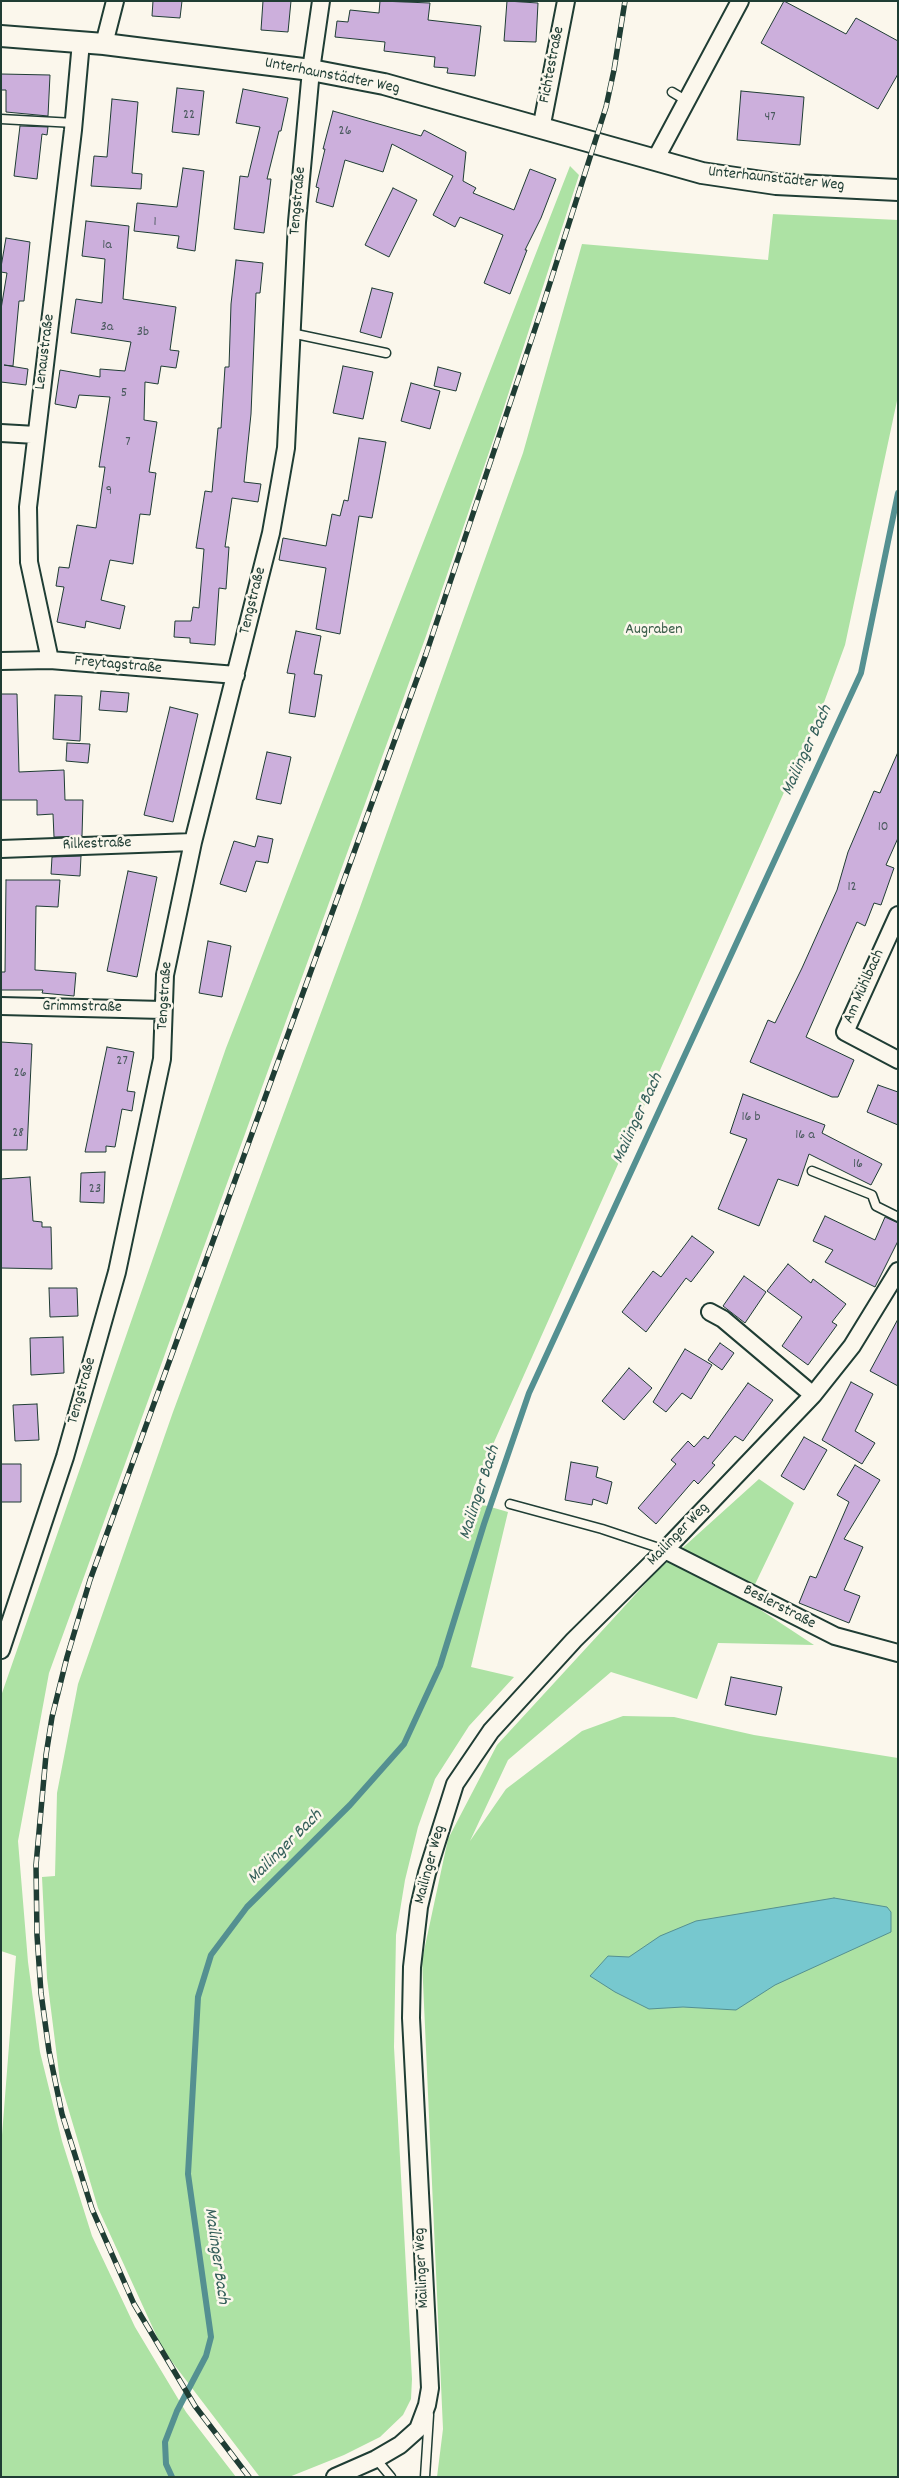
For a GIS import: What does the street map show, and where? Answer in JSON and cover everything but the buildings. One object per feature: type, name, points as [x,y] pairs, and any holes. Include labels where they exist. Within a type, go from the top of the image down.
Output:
[{"type":"street","points":[[104,44],[115,1]]},
{"type":"street","name":"Tengstraße","points":[[1,1650],[65,1457],[116,1272],[162,1059],[165,975],[193,842],[271,533],[286,448],[296,222],[311,70],[321,1]]},
{"type":"street","name":"Fichtestraße","points":[[541,129],[566,1]]},
{"type":"street","points":[[655,160],[740,1]]},
{"type":"street","name":"Unterhaunstädter Weg","points":[[1,36],[104,44],[311,70],[384,84],[702,173],[776,184],[898,190]]},
{"type":"street","name":"Lenaustraße","points":[[50,660],[29,562],[28,507],[74,123],[81,42]]},
{"type":"street","points":[[1,433],[36,435]]},
{"type":"street","name":"Freytagstraße","points":[[1,661],[50,660],[236,675]]},
{"type":"street","name":"Rilkestraße","points":[[1,849],[193,842]]},
{"type":"street","name":"Am Mühlbach","points":[[898,915],[845,1032],[898,1060]]},
{"type":"street","name":"Grimmstraße","points":[[1,1006],[163,1010]]},
{"type":"street","name":"Mailinger Weg","points":[[430,2388],[411,2018],[415,1938],[421,1898],[436,1840],[455,1784],[491,1731],[574,1640],[665,1550],[813,1395],[852,1346],[898,1271]]},
{"type":"street","points":[[710,1312],[723,1319],[813,1395]]},
{"type":"street","name":"Beslerstraße","points":[[665,1550],[835,1636],[898,1653]]},
{"type":"street","points":[[335,2477],[400,2445],[418,2429],[425,2412],[430,2388]]},
{"type":"lane","points":[[672,92],[687,101]]},
{"type":"lane","points":[[1,119],[74,123]]},
{"type":"lane","points":[[292,333],[386,353]]},
{"type":"lane","points":[[812,1171],[872,1195],[876,1206],[898,1217]]},
{"type":"lane","points":[[510,1504],[602,1528],[665,1550]]},
{"type":"lane","name":"Mailinger Weg","points":[[425,2477],[430,2388]]},
{"type":"lane","points":[[376,2458],[391,2477]]},
{"type":"green space","points":[[570,166],[579,175],[497,429],[426,636],[49,1673],[18,1841],[28,1962],[40,2052],[62,2141],[92,2236],[135,2327],[186,2412],[236,2477],[1,2477],[1,2148],[16,1956],[1,1951],[1,1696],[226,1048]]},
{"type":"green space","name":"Augraben","points":[[773,214],[898,220],[898,396],[845,645],[823,705],[474,1487],[470,1501],[508,1512],[471,1667],[514,1677],[469,1726],[435,1779],[418,1827],[405,1880],[396,1935],[394,2047],[412,2379],[411,2399],[403,2415],[380,2437],[344,2455],[289,2477],[259,2476],[163,2350],[98,2208],[60,2081],[47,1978],[42,1877],[55,1876],[57,1793],[78,1684],[173,1412],[359,910],[523,453],[582,244],[768,260]]},
{"type":"green space","points":[[759,1479],[794,1503],[747,1601],[814,1645],[718,1643],[697,1699],[611,1672],[508,1760],[470,1841],[506,1789],[582,1731],[623,1716],[674,1717],[754,1735],[898,1758],[898,2477],[437,2477],[443,2429],[422,1960],[448,1839],[497,1745],[657,1571]]},
{"type":"water","points":[[834,1898],[887,1907],[891,1912],[891,1932],[775,1985],[736,2010],[683,2007],[649,2009],[615,1992],[590,1976],[608,1956],[629,1957],[660,1936],[696,1921]]},
{"type":"waterway","name":"Mailinger Bach","points":[[172,2477],[166,2464],[165,2442],[177,2411],[206,2356],[211,2337],[188,2174],[198,1997],[211,1955],[247,1907],[350,1805],[404,1744],[440,1666],[484,1524],[529,1393],[861,673],[898,493]]},
{"type":"railway","points":[[249,2477],[195,2406],[134,2304],[92,2209],[62,2114],[49,2051],[41,1993],[37,1935],[36,1865],[46,1755],[52,1717],[67,1657],[90,1580],[426,654],[544,302],[606,107],[625,1]]}]
